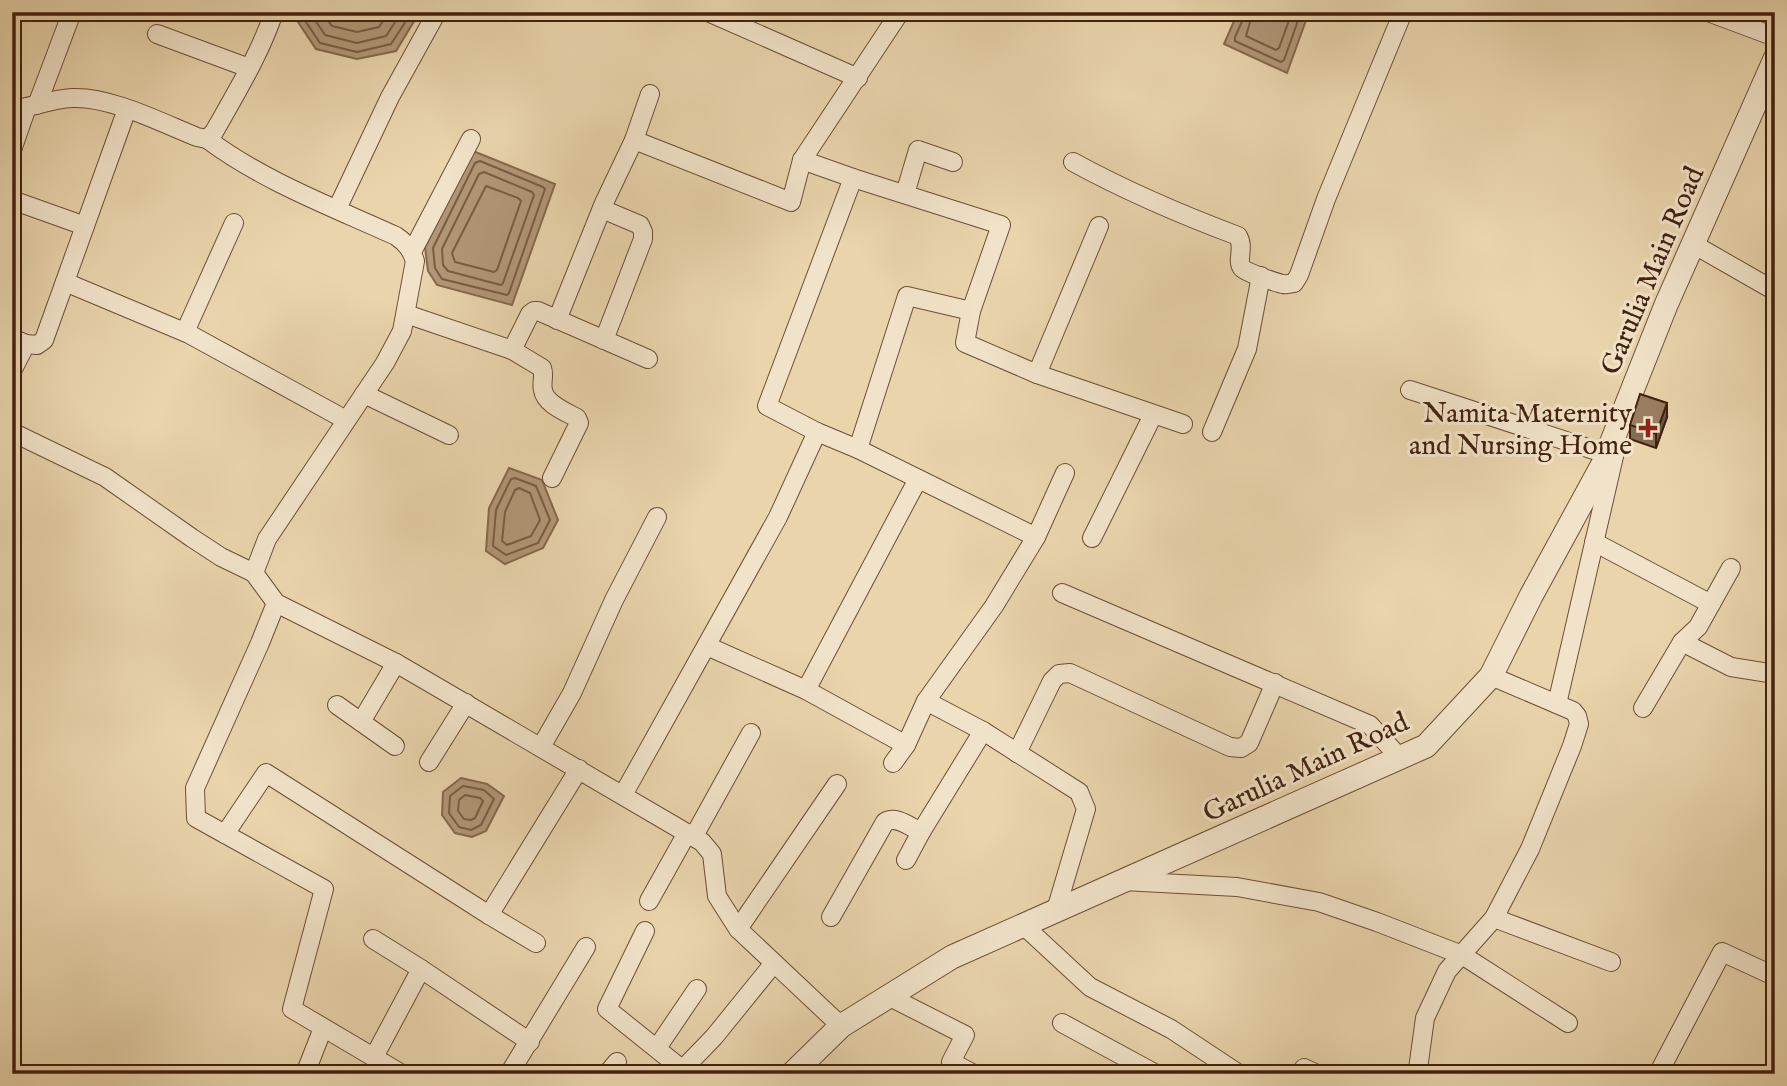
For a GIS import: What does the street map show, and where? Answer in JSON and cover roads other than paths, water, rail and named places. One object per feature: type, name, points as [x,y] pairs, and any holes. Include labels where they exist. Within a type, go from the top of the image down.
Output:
[{"type":"street","points":[[12,150],[25,108],[72,12]]},
{"type":"street","points":[[337,209],[390,97],[437,12]]},
{"type":"street","points":[[708,12],[858,78]]},
{"type":"street","points":[[634,140],[791,202],[803,160],[900,12]]},
{"type":"street","points":[[1073,162],[1109,182],[1238,236],[1242,249],[1239,259],[1241,268],[1285,285],[1294,283],[1403,12]]},
{"type":"street","points":[[1708,12],[1775,37]]},
{"type":"street","points":[[206,139],[214,132],[266,36],[272,13]]},
{"type":"street","points":[[158,34],[249,68]]},
{"type":"street","name":"Garulia Main Road","points":[[792,1074],[841,1026],[952,957],[1426,746],[1491,676],[1602,464],[1666,305],[1775,59]]},
{"type":"street","points":[[556,320],[634,140],[650,94]]},
{"type":"street","points":[[25,108],[78,98],[110,103],[127,109],[206,139],[229,155],[283,184],[396,236],[407,244],[412,252],[415,261],[402,331],[385,363],[267,538],[254,573]]},
{"type":"street","points":[[12,371],[19,341],[37,345],[44,340],[127,109]]},
{"type":"street","points":[[412,252],[471,139]]},
{"type":"street","points":[[905,194],[918,150],[953,162]]},
{"type":"street","points":[[803,160],[1001,225],[971,311],[965,343],[1037,374],[1183,424]]},
{"type":"street","points":[[853,178],[768,406],[1035,537]]},
{"type":"street","points":[[12,200],[85,226]]},
{"type":"street","points":[[602,209],[640,225],[643,232],[643,239],[604,340]]},
{"type":"street","points":[[185,332],[234,223]]},
{"type":"street","points":[[1037,374],[1100,226]]},
{"type":"street","points":[[1693,244],[1775,291]]},
{"type":"street","points":[[1212,432],[1247,349],[1261,276]]},
{"type":"street","points":[[65,282],[185,332],[346,420]]},
{"type":"street","points":[[858,449],[907,296],[971,311]]},
{"type":"street","points":[[512,350],[530,314],[538,311],[648,359]]},
{"type":"street","points":[[406,314],[512,350],[542,368],[543,394],[550,402],[577,418],[579,423],[552,478]]},
{"type":"street","points":[[1410,390],[1610,444],[1616,455],[1557,704]]},
{"type":"street","points":[[364,394],[449,435]]},
{"type":"street","points":[[1092,538],[1153,415]]},
{"type":"street","points":[[12,432],[105,477],[221,557],[254,573],[276,603],[396,663],[702,842],[712,854],[717,896],[738,929],[841,1026]]},
{"type":"street","points":[[622,795],[778,517],[817,432]]},
{"type":"street","points":[[893,763],[906,745],[926,701],[994,606],[1035,537],[1065,473]]},
{"type":"street","points":[[806,690],[918,479]]},
{"type":"street","points":[[541,747],[572,693],[614,600],[657,517]]},
{"type":"street","points":[[1594,542],[1711,604]]},
{"type":"street","points":[[1643,708],[1682,642],[1698,627],[1731,568]]},
{"type":"street","points":[[1062,593],[1370,726],[1400,758]]},
{"type":"street","points":[[276,603],[195,788],[195,818],[324,889],[292,1009],[402,1074]]},
{"type":"street","points":[[1682,642],[1731,667],[1775,674]]},
{"type":"street","points":[[707,646],[806,690],[906,745]]},
{"type":"street","points":[[361,722],[396,663]]},
{"type":"street","points":[[1017,753],[1052,681],[1059,674],[1070,673],[1230,747],[1241,748],[1249,743],[1275,684]]},
{"type":"street","points":[[1420,1074],[1418,1069],[1425,1018],[1447,971],[1494,918],[1530,849],[1579,724],[1573,711],[1491,676]]},
{"type":"street","points":[[926,701],[983,732],[1079,792],[1086,809],[1056,910]]},
{"type":"street","points":[[429,762],[466,703]]},
{"type":"street","points":[[337,705],[395,746]]},
{"type":"street","points":[[906,860],[983,732]]},
{"type":"street","points":[[649,901],[751,733]]},
{"type":"street","points":[[489,915],[579,769]]},
{"type":"street","points":[[225,834],[266,774],[536,943]]},
{"type":"street","points":[[738,929],[836,784]]},
{"type":"street","points":[[831,918],[885,822],[890,819],[897,820],[921,832]]},
{"type":"street","points":[[1122,881],[1237,887],[1319,902],[1462,955],[1568,1023]]},
{"type":"street","points":[[1494,918],[1611,962]]},
{"type":"street","points":[[1023,925],[1090,986],[1171,1029],[1239,1074]]},
{"type":"street","points":[[645,930],[607,1009],[685,1071],[774,963]]},
{"type":"street","points":[[373,939],[530,1042]]},
{"type":"street","points":[[509,1074],[586,947]]},
{"type":"street","points":[[1658,1074],[1722,952],[1772,975]]},
{"type":"street","points":[[374,1057],[421,969]]},
{"type":"street","points":[[657,1048],[697,989]]},
{"type":"street","points":[[888,996],[965,1035],[951,1062],[974,1074]]},
{"type":"street","points":[[1062,1023],[1156,1074]]},
{"type":"street","points":[[305,1074],[323,1028]]},
{"type":"street","points":[[1300,1074],[1304,1068],[1317,1074]]},
{"type":"water","points":[[300,12],[415,12],[416,18],[396,51],[357,59],[316,49],[298,22]]},
{"type":"water","points":[[1238,12],[1309,12],[1287,73],[1224,44]]},
{"type":"water","points":[[473,151],[555,184],[512,305],[437,285],[428,271],[425,247]]},
{"type":"water","points":[[509,468],[542,480],[558,520],[543,548],[505,564],[486,551],[489,508]]},
{"type":"water","points":[[461,778],[487,784],[504,796],[486,831],[472,837],[455,833],[442,815],[443,792]]},
{"type":"place","name":"Namita Maternity and Nursing Home","points":[[1648,428]]}]
